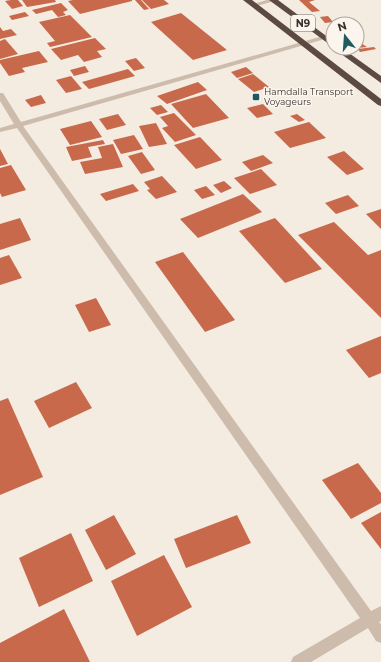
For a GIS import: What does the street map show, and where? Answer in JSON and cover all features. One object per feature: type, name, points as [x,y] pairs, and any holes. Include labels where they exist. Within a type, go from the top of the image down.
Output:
[{"type":"highway","name":"N9","points":[[274,0],[323,38]]},
{"type":"highway","name":"N9","points":[[250,2],[381,103]]},
{"type":"highway","points":[[348,56],[381,80]]},
{"type":"street","points":[[250,2],[274,0]]},
{"type":"street","points":[[0,130],[323,38]]},
{"type":"street","points":[[0,95],[19,125],[375,616],[381,636]]},
{"type":"street","points":[[298,662],[375,616]]},
{"type":"building","points":[[18,0],[23,6],[12,9],[5,1]]},
{"type":"building","points":[[22,0],[55,0],[56,2],[27,7]]},
{"type":"building","points":[[135,0],[141,0],[149,9],[144,10]]},
{"type":"building","points":[[142,0],[164,0],[169,4],[151,9]]},
{"type":"building","points":[[299,0],[315,0],[309,2],[320,11],[312,12]]},
{"type":"building","points":[[68,1],[132,1],[80,14]]},
{"type":"building","points":[[61,3],[68,10],[63,12],[66,15],[58,17],[52,10],[36,14],[32,10]]},
{"type":"building","points":[[25,12],[29,16],[12,20],[9,16]]},
{"type":"building","points":[[181,13],[227,50],[193,60],[151,22]]},
{"type":"building","points":[[70,15],[92,37],[50,47],[47,43],[55,41],[39,22]]},
{"type":"building","points":[[325,16],[325,23],[320,17]]},
{"type":"building","points":[[0,27],[3,31],[11,29],[17,35],[0,39]]},
{"type":"building","points":[[95,38],[106,49],[97,51],[102,57],[84,62],[78,55],[61,60],[51,49]]},
{"type":"building","points":[[5,39],[18,54],[0,59],[0,41]]},
{"type":"building","points":[[374,47],[376,49],[365,51],[365,48]]},
{"type":"building","points":[[39,51],[48,62],[22,68],[25,72],[9,76],[0,63],[0,60]]},
{"type":"building","points":[[136,58],[145,68],[134,71],[125,61]]},
{"type":"building","points":[[85,66],[89,72],[74,76],[70,70]]},
{"type":"building","points":[[246,67],[253,73],[237,78],[231,72]]},
{"type":"building","points":[[128,69],[135,76],[89,89],[82,82]]},
{"type":"building","points":[[253,74],[269,87],[254,92],[238,79]]},
{"type":"building","points":[[71,76],[82,89],[66,93],[56,80]]},
{"type":"building","points":[[198,82],[207,90],[167,104],[157,96]]},
{"type":"building","points":[[206,94],[229,118],[193,128],[171,104]]},
{"type":"building","points":[[41,95],[46,103],[31,107],[25,100]]},
{"type":"building","points":[[263,104],[273,114],[257,118],[247,108]]},
{"type":"building","points":[[161,105],[168,112],[157,115],[150,108]]},
{"type":"building","points":[[174,113],[196,135],[175,142],[162,128],[168,126],[160,117]]},
{"type":"building","points":[[118,114],[126,125],[107,130],[99,119]]},
{"type":"building","points":[[297,114],[305,120],[299,122],[290,116]]},
{"type":"building","points":[[91,121],[102,137],[70,145],[60,129]]},
{"type":"building","points":[[309,122],[326,138],[290,148],[274,132]]},
{"type":"building","points":[[156,123],[167,144],[149,147],[139,126]]},
{"type":"building","points":[[134,135],[143,149],[121,154],[113,140]]},
{"type":"building","points":[[200,137],[222,160],[196,169],[174,145]]},
{"type":"building","points":[[103,140],[105,144],[88,147],[92,157],[72,161],[66,147]]},
{"type":"building","points":[[113,144],[123,167],[85,174],[80,162],[102,158],[98,147]]},
{"type":"building","points":[[0,149],[8,164],[0,166]]},
{"type":"building","points":[[344,151],[364,169],[347,175],[327,157]]},
{"type":"building","points":[[142,152],[155,170],[141,174],[128,156]]},
{"type":"building","points":[[263,155],[273,163],[251,171],[242,162]]},
{"type":"building","points":[[11,165],[26,190],[2,197],[0,193],[0,168]]},
{"type":"building","points":[[261,169],[277,185],[250,194],[234,178]]},
{"type":"building","points":[[162,176],[177,192],[156,199],[147,190],[150,189],[144,182]]},
{"type":"building","points":[[224,181],[232,188],[221,193],[213,185]]},
{"type":"building","points":[[133,184],[139,191],[106,201],[100,194]]},
{"type":"building","points":[[206,186],[215,195],[202,199],[194,190]]},
{"type":"building","points":[[243,194],[262,212],[198,238],[180,219]]},
{"type":"building","points":[[348,195],[359,206],[336,214],[325,203]]},
{"type":"building","points":[[381,209],[381,229],[366,214]]},
{"type":"building","points":[[20,218],[31,240],[0,250],[0,224]]},
{"type":"building","points":[[275,218],[322,269],[285,283],[239,231]]},
{"type":"building","points":[[334,222],[368,255],[381,250],[381,318],[298,235]]},
{"type":"building","points":[[183,252],[235,320],[205,332],[155,262]]},
{"type":"building","points":[[9,255],[22,278],[0,285],[0,258]]},
{"type":"building","points":[[96,298],[111,325],[89,332],[75,305]]},
{"type":"building","points":[[381,336],[381,373],[369,378],[346,350]]},
{"type":"building","points":[[76,382],[92,408],[49,428],[34,401]]},
{"type":"building","points":[[8,398],[43,477],[0,495],[0,401]]},
{"type":"building","points":[[358,463],[381,493],[381,503],[351,519],[322,480]]},
{"type":"building","points":[[381,512],[381,549],[361,523]]},
{"type":"building","points":[[114,515],[136,554],[106,570],[85,530]]},
{"type":"building","points":[[237,515],[251,543],[186,568],[174,539]]},
{"type":"building","points":[[71,533],[93,581],[39,607],[19,558]]},
{"type":"building","points":[[164,555],[192,607],[137,636],[111,581]]},
{"type":"building","points":[[64,609],[90,662],[0,662],[0,643]]},
{"type":"place","name":"Hamdalla Transport Voyageurs","points":[[256,97]]}]
